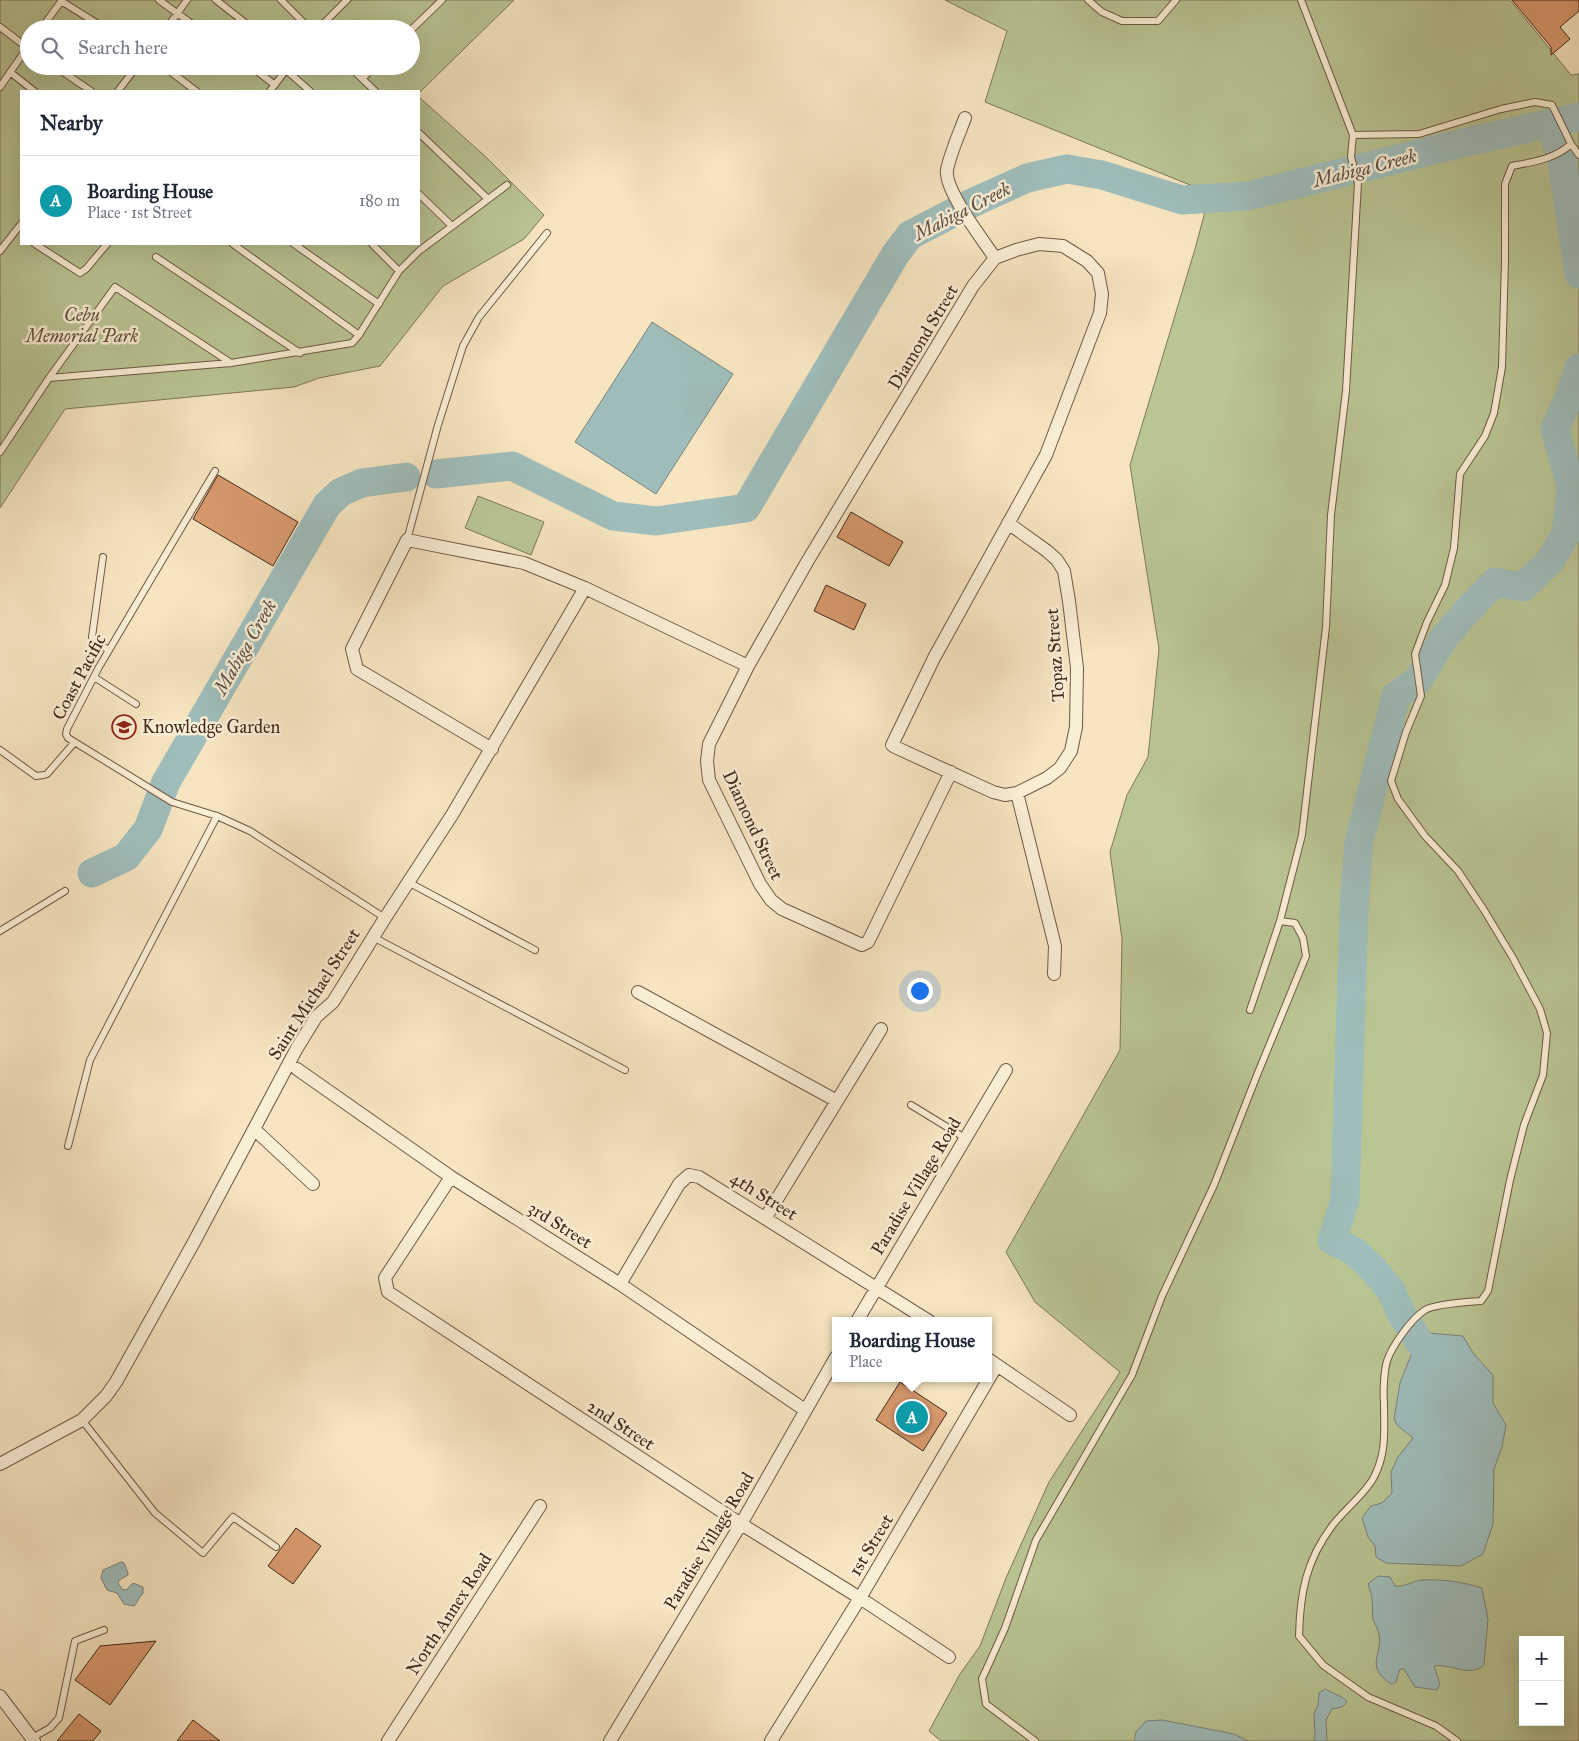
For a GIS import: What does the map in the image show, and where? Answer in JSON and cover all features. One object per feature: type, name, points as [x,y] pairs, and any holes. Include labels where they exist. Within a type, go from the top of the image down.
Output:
[{"type":"street","points":[[965,118],[947,170],[947,181],[953,195],[995,258],[1039,244],[1063,246],[1087,261],[1098,274],[1102,294],[1100,313],[1046,455],[1008,523]]},
{"type":"street","name":"Diamond Street","points":[[951,772],[865,945],[782,909],[771,900],[760,884],[709,780],[707,761],[709,744],[748,666],[807,562],[968,294],[995,258]]},
{"type":"street","name":"Topaz Street","points":[[1008,523],[1047,551],[1057,560],[1064,571],[1077,668],[1076,727],[1071,750],[1060,768],[1047,778],[1018,793],[1004,795],[993,792],[892,745],[934,658],[1008,523]]},
{"type":"street","points":[[492,749],[357,669],[352,649],[407,540],[524,563],[585,588],[748,666]]},
{"type":"street","name":"Saint Michael Street","points":[[0,1464],[82,1420],[106,1396],[116,1382],[194,1242],[297,1048],[316,1017],[333,1002],[452,815],[585,588]]},
{"type":"street","points":[[1018,793],[1055,946],[1054,974]]},
{"type":"street","points":[[638,992],[836,1100]]},
{"type":"street","points":[[766,1217],[881,1029]]},
{"type":"street","name":"3rd Street","points":[[297,1069],[450,1178],[620,1284],[805,1410]]},
{"type":"street","name":"Paradise Village Road","points":[[859,1317],[1006,1070]]},
{"type":"street","points":[[254,1129],[313,1184]]},
{"type":"street","name":"4th Street","points":[[620,1284],[679,1184],[689,1175],[699,1177],[766,1217],[923,1317]]},
{"type":"street","name":"2nd Street","points":[[450,1178],[385,1278],[388,1292],[741,1524],[860,1598],[949,1657]]},
{"type":"street","points":[[993,1362],[1070,1415]]},
{"type":"street","name":"Paradise Village Road","points":[[610,1741],[741,1524],[832,1364]]},
{"type":"street","name":"1st Street","points":[[771,1741],[860,1598],[982,1382]]},
{"type":"street","name":"North Annex Road","points":[[388,1741],[540,1506]]},
{"type":"street","points":[[0,1696],[33,1740]]},
{"type":"lane","points":[[47,20],[61,0],[92,20]]},
{"type":"lane","points":[[159,0],[187,20]]},
{"type":"lane","points":[[173,20],[187,0]]},
{"type":"lane","points":[[216,0],[242,20]]},
{"type":"lane","points":[[280,0],[301,20]]},
{"type":"lane","points":[[327,20],[348,0]]},
{"type":"lane","points":[[420,21],[442,0]]},
{"type":"lane","points":[[1088,0],[1102,12],[1122,21],[1158,21],[1176,0]]},
{"type":"lane","points":[[1250,1010],[1280,921],[1302,835],[1325,636],[1331,515],[1346,391],[1358,183],[1351,157],[1353,134],[1301,0]]},
{"type":"lane","points":[[0,27],[20,41]]},
{"type":"lane","points":[[0,87],[20,58]]},
{"type":"lane","points":[[10,72],[33,90]]},
{"type":"lane","points":[[67,75],[90,90]]},
{"type":"lane","points":[[119,90],[130,75]]},
{"type":"lane","points":[[175,75],[195,90]]},
{"type":"lane","points":[[262,75],[275,85]]},
{"type":"lane","points":[[271,90],[282,75]]},
{"type":"lane","points":[[294,75],[309,90]]},
{"type":"lane","points":[[359,75],[374,90]]},
{"type":"lane","points":[[362,78],[365,75]]},
{"type":"lane","points":[[1353,134],[1380,136],[1419,134],[1501,109],[1535,102],[1552,105],[1570,145],[1579,155]]},
{"type":"lane","points":[[420,134],[488,199]]},
{"type":"lane","points":[[1458,1741],[1436,1726],[1368,1697],[1323,1665],[1299,1636],[1302,1593],[1314,1556],[1332,1526],[1374,1478],[1384,1454],[1386,1429],[1383,1402],[1386,1362],[1401,1334],[1425,1310],[1481,1301],[1488,1291],[1510,1180],[1524,1125],[1543,1075],[1547,1033],[1540,1009],[1514,958],[1458,871],[1425,836],[1398,798],[1391,781],[1406,732],[1421,696],[1415,654],[1427,622],[1445,585],[1454,548],[1460,474],[1485,436],[1494,413],[1502,367],[1505,184],[1512,166],[1554,155],[1570,145]]},
{"type":"lane","points":[[49,378],[231,363],[352,343],[399,271],[425,247],[506,185]]},
{"type":"lane","points":[[420,195],[452,226]]},
{"type":"lane","points":[[0,252],[19,233]]},
{"type":"lane","points":[[407,540],[438,425],[463,346],[479,317],[547,233]]},
{"type":"lane","points":[[420,241],[425,247]]},
{"type":"lane","points":[[37,245],[80,273],[86,269],[106,245]]},
{"type":"lane","points":[[234,245],[359,335]]},
{"type":"lane","points":[[295,245],[379,304]]},
{"type":"lane","points":[[373,245],[399,271]]},
{"type":"lane","points":[[156,257],[300,353]]},
{"type":"lane","points":[[0,452],[49,378],[115,287],[231,363]]},
{"type":"lane","name":"Coast Pacific","points":[[215,471],[109,650],[66,734],[74,743],[172,802],[217,816],[250,831],[385,918]]},
{"type":"lane","points":[[103,557],[92,637],[96,643],[109,650]]},
{"type":"lane","points":[[94,677],[136,704]]},
{"type":"lane","points":[[0,750],[36,776],[40,776],[47,774],[74,743]]},
{"type":"lane","points":[[68,1146],[90,1060],[217,816]]},
{"type":"lane","points":[[408,882],[535,950]]},
{"type":"lane","points":[[0,931],[64,891]]},
{"type":"lane","points":[[1035,1741],[986,1704],[982,1679],[1004,1628],[1036,1540],[1132,1376],[1162,1296],[1214,1185],[1306,956],[1303,938],[1295,923],[1280,921]]},
{"type":"lane","points":[[373,937],[625,1070]]},
{"type":"lane","points":[[911,1105],[965,1138]]},
{"type":"lane","points":[[82,1420],[155,1513],[203,1553],[233,1517],[276,1547]]},
{"type":"lane","points":[[33,1740],[50,1728],[59,1718],[75,1641],[104,1630]]},
{"type":"green space","name":"Cebu Memorial Park","points":[[0,0],[514,0],[420,92],[420,90],[20,90],[20,245],[420,245],[420,98],[487,158],[544,215],[524,239],[443,286],[380,366],[319,378],[294,387],[65,409],[0,508]]},
{"type":"green space","points":[[945,0],[1510,0],[1571,75],[1579,74],[1579,1741],[941,1741],[929,1731],[960,1674],[980,1646],[1006,1578],[1049,1482],[1120,1372],[1035,1302],[1006,1252],[1120,1050],[1122,939],[1110,852],[1127,795],[1148,757],[1159,649],[1130,465],[1210,193],[985,102],[1007,31]]},
{"type":"green space","points":[[478,496],[544,522],[531,555],[465,528]]},
{"type":"water","points":[[652,322],[733,374],[656,494],[575,442]]},
{"type":"water","points":[[1429,1333],[1463,1336],[1473,1353],[1493,1375],[1493,1403],[1506,1425],[1502,1447],[1494,1469],[1493,1524],[1483,1554],[1461,1566],[1386,1563],[1376,1557],[1375,1546],[1368,1537],[1362,1518],[1371,1506],[1382,1503],[1392,1493],[1391,1472],[1398,1457],[1413,1438],[1397,1425],[1394,1419],[1400,1383],[1413,1350]]},
{"type":"water","points":[[121,1562],[124,1563],[128,1573],[128,1575],[119,1580],[118,1583],[122,1589],[126,1590],[133,1583],[143,1587],[143,1594],[134,1606],[124,1604],[117,1593],[107,1590],[101,1578],[103,1570]]},
{"type":"water","points":[[1378,1576],[1390,1577],[1395,1586],[1403,1586],[1422,1580],[1438,1580],[1482,1588],[1488,1619],[1484,1665],[1472,1670],[1434,1666],[1440,1684],[1437,1690],[1415,1687],[1404,1669],[1400,1669],[1396,1682],[1391,1684],[1383,1678],[1376,1666],[1380,1641],[1373,1619],[1372,1597],[1368,1584]]},
{"type":"water","points":[[1325,1689],[1340,1696],[1347,1702],[1342,1707],[1332,1709],[1326,1720],[1327,1741],[1314,1741],[1314,1713],[1318,1706],[1319,1693]]},
{"type":"water","points":[[1162,1720],[1234,1734],[1248,1741],[1134,1741],[1136,1732],[1146,1721]]},
{"type":"building","points":[[1512,0],[1579,0],[1579,11],[1560,27],[1570,39],[1551,55],[1551,47]]},
{"type":"building","points":[[218,475],[298,522],[273,566],[193,519]]},
{"type":"building","points":[[851,512],[903,542],[889,566],[837,537]]},
{"type":"building","points":[[826,585],[866,604],[854,630],[814,611]]},
{"type":"building","points":[[900,1382],[947,1413],[923,1451],[876,1420]]},
{"type":"building","points":[[296,1528],[321,1546],[293,1584],[268,1566]]},
{"type":"building","points":[[156,1641],[110,1705],[75,1680],[100,1646]]},
{"type":"building","points":[[79,1714],[101,1731],[93,1741],[57,1741]]},
{"type":"building","points":[[193,1720],[220,1741],[177,1741]]},
{"type":"waterway","name":"Mahiga Creek","points":[[436,474],[512,466],[613,516],[656,521],[746,508],[895,255],[910,235],[972,203],[1027,178],[1067,169],[1102,175],[1182,200],[1248,196],[1462,143],[1579,117]]},
{"type":"waterway","points":[[1551,123],[1562,161],[1579,274]]},
{"type":"waterway","points":[[1420,1343],[1402,1315],[1390,1289],[1354,1251],[1332,1240],[1345,1200],[1354,909],[1359,842],[1396,696],[1418,680],[1444,638],[1495,582],[1523,587],[1550,561],[1566,534],[1571,487],[1555,429],[1579,368]]},
{"type":"waterway","name":"Mahiga Creek","points":[[92,873],[126,857],[148,829],[166,782],[327,505],[341,492],[362,483],[406,477]]},
{"type":"place","name":"Knowledge Garden","points":[[124,727]]},
{"type":"place","name":"Boarding House","points":[[912,1417]]}]
